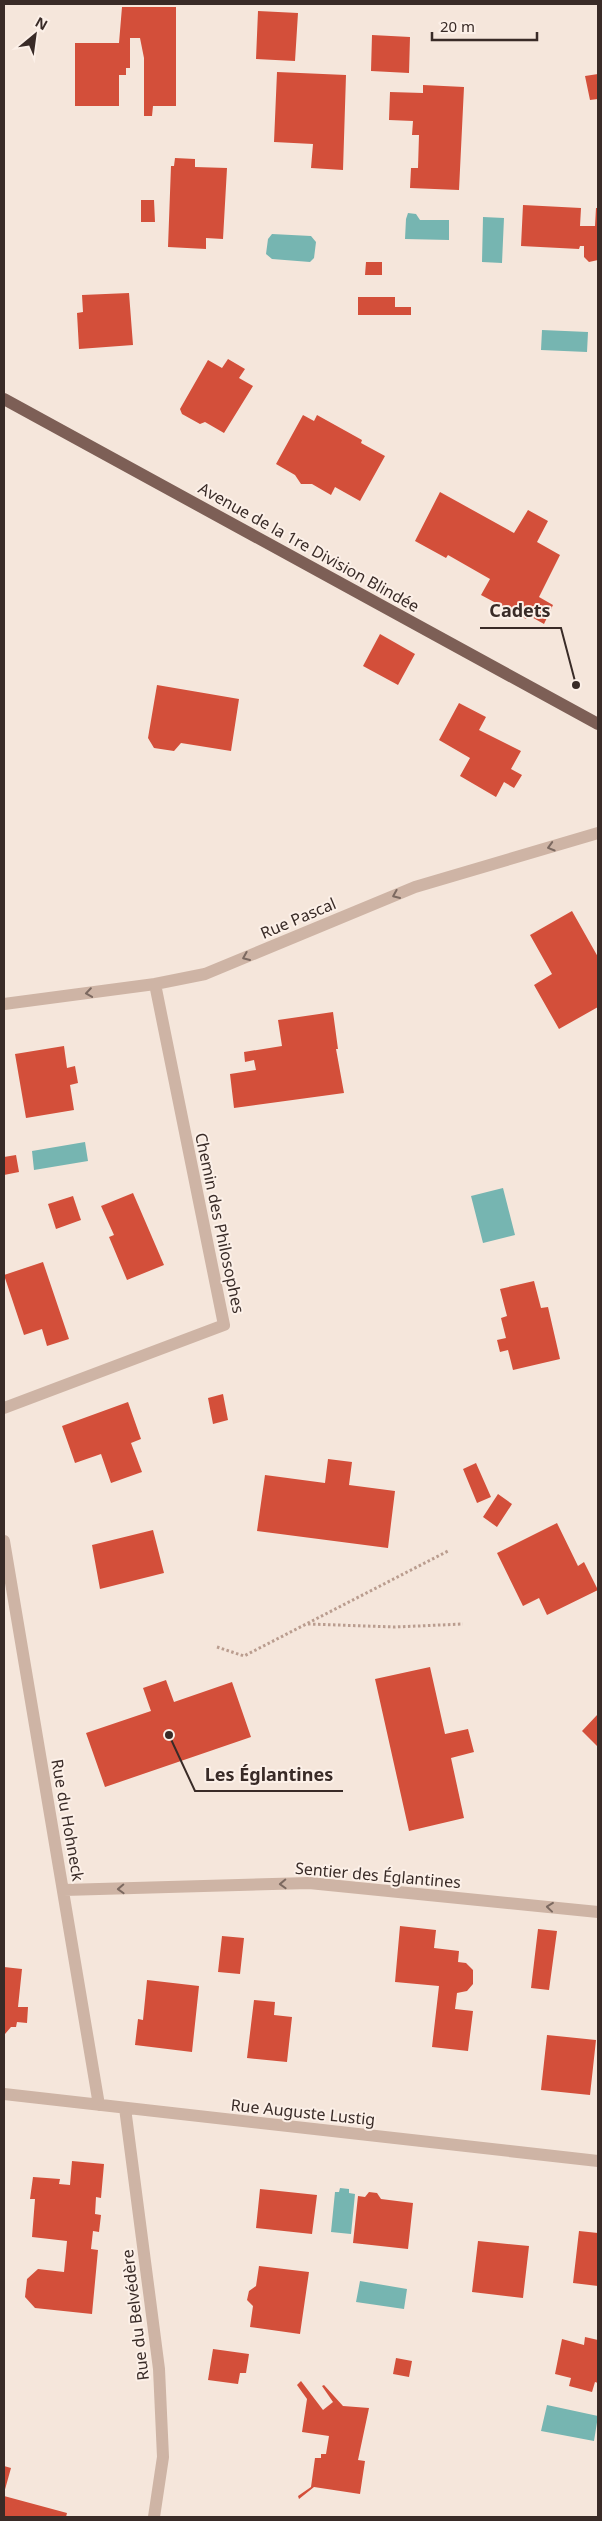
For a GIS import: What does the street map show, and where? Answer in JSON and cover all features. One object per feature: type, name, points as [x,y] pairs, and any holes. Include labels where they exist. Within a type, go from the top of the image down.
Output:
[{"type":"main road","name":"Avenue de la 1re Division Blindée","points":[[4,399],[598,724]]},
{"type":"street","name":"Rue Pascal","points":[[4,1004],[155,984],[205,974],[415,887],[598,833]]},
{"type":"street","name":"Chemin des Philosophes","points":[[4,1408],[224,1325],[155,984]]},
{"type":"street","name":"Rue du Hohneck","points":[[4,1541],[99,2105]]},
{"type":"street","name":"Sentier des Églantines","points":[[64,1890],[309,1883],[598,1912]]},
{"type":"street","name":"Rue Auguste Lustig","points":[[4,2094],[598,2161]]},
{"type":"street","name":"Rue du Belvédère","points":[[125,2108],[159,2368],[163,2457],[154,2517]]},
{"type":"path","points":[[217,1647],[244,1656],[448,1551]]},
{"type":"path","points":[[307,1624],[396,1627],[463,1624]]},
{"type":"water","points":[[408,213],[416,214],[420,220],[449,220],[449,240],[405,239]]},
{"type":"water","points":[[483,217],[504,218],[502,263],[482,262]]},
{"type":"water","points":[[272,234],[311,236],[316,242],[314,258],[310,262],[272,259],[266,254],[268,239]]},
{"type":"water","points":[[542,330],[588,332],[587,352],[541,350]]},
{"type":"water","points":[[85,1142],[88,1161],[34,1170],[32,1151]]},
{"type":"water","points":[[503,1188],[515,1235],[483,1243],[471,1196]]},
{"type":"water","points":[[340,2188],[349,2189],[349,2193],[355,2194],[351,2234],[331,2232],[335,2192],[339,2192]]},
{"type":"water","points":[[360,2281],[407,2289],[404,2309],[356,2302]]},
{"type":"water","points":[[547,2405],[598,2416],[594,2441],[541,2431]]},
{"type":"building","points":[[122,7],[176,7],[176,106],[153,106],[152,116],[144,116],[144,58],[140,38],[130,38],[130,68],[126,68],[126,75],[119,75],[119,106],[75,106],[75,43],[119,43]]},
{"type":"building","points":[[258,11],[298,13],[295,61],[256,59]]},
{"type":"building","points":[[372,35],[410,37],[409,73],[371,71]]},
{"type":"building","points":[[277,72],[346,75],[343,170],[311,168],[313,144],[274,142]]},
{"type":"building","points":[[598,74],[598,99],[590,100],[585,76]]},
{"type":"building","points":[[423,85],[464,87],[459,190],[410,188],[411,168],[418,168],[419,135],[412,135],[413,121],[389,120],[390,92],[423,93]]},
{"type":"building","points":[[175,158],[195,159],[195,167],[227,168],[223,239],[206,238],[206,249],[168,247],[171,166],[174,166]]},
{"type":"building","points":[[141,200],[154,200],[155,222],[141,222]]},
{"type":"building","points":[[523,205],[581,208],[580,226],[595,226],[596,208],[598,208],[598,260],[589,262],[584,257],[584,246],[580,246],[579,249],[521,246]]},
{"type":"building","points":[[366,262],[382,262],[382,275],[365,275]]},
{"type":"building","points":[[129,293],[133,345],[79,349],[77,313],[83,312],[82,295]]},
{"type":"building","points":[[358,297],[395,297],[395,307],[411,307],[411,315],[358,315]]},
{"type":"building","points":[[228,359],[245,369],[239,378],[253,386],[224,433],[205,422],[200,424],[182,414],[180,409],[208,360],[222,368]]},
{"type":"building","points":[[303,415],[314,421],[317,415],[362,440],[361,443],[385,456],[360,501],[335,487],[331,495],[312,484],[301,484],[295,475],[276,464]]},
{"type":"building","points":[[440,492],[514,533],[528,510],[548,521],[537,542],[560,555],[539,597],[553,605],[544,624],[528,615],[526,619],[481,595],[490,579],[448,555],[446,558],[415,541]]},
{"type":"building","points":[[380,634],[415,654],[398,685],[363,666]]},
{"type":"building","points":[[157,685],[239,699],[231,751],[181,743],[174,751],[154,748],[148,738]]},
{"type":"building","points":[[459,703],[486,717],[479,730],[521,751],[511,769],[522,775],[514,788],[504,782],[496,797],[460,776],[470,758],[439,740]]},
{"type":"building","points":[[572,911],[598,957],[598,1007],[559,1029],[534,985],[552,974],[530,935]]},
{"type":"building","points":[[333,1012],[338,1049],[336,1049],[344,1093],[234,1108],[230,1074],[256,1070],[254,1060],[245,1062],[244,1052],[282,1046],[278,1020]]},
{"type":"building","points":[[64,1046],[67,1068],[75,1066],[78,1083],[70,1085],[74,1110],[26,1118],[15,1054]]},
{"type":"building","points":[[16,1155],[19,1172],[4,1175],[4,1157]]},
{"type":"building","points":[[133,1193],[164,1265],[127,1280],[109,1237],[114,1235],[101,1206]]},
{"type":"building","points":[[73,1196],[81,1220],[56,1229],[48,1204]]},
{"type":"building","points":[[43,1262],[69,1339],[47,1346],[42,1329],[24,1335],[4,1275]]},
{"type":"building","points":[[534,1281],[541,1308],[548,1307],[560,1359],[513,1370],[508,1350],[500,1352],[497,1340],[506,1338],[501,1318],[507,1316],[500,1289]]},
{"type":"building","points":[[223,1394],[228,1420],[213,1424],[208,1398]]},
{"type":"building","points":[[128,1402],[141,1439],[131,1443],[142,1472],[111,1483],[101,1454],[75,1463],[62,1426]]},
{"type":"building","points":[[328,1459],[352,1462],[349,1485],[395,1491],[388,1548],[257,1531],[265,1475],[325,1483]]},
{"type":"building","points":[[476,1463],[491,1497],[477,1503],[463,1469]]},
{"type":"building","points":[[498,1494],[512,1504],[497,1527],[483,1517]]},
{"type":"building","points":[[557,1523],[578,1566],[584,1562],[598,1590],[547,1615],[539,1598],[523,1606],[497,1553]]},
{"type":"building","points":[[153,1530],[164,1573],[100,1589],[92,1545]]},
{"type":"building","points":[[430,1667],[445,1734],[468,1729],[474,1752],[451,1758],[464,1818],[409,1831],[375,1679]]},
{"type":"building","points":[[166,1680],[174,1702],[232,1682],[251,1737],[105,1787],[86,1733],[151,1711],[143,1688]]},
{"type":"building","points":[[598,1714],[598,1747],[582,1731]]},
{"type":"building","points":[[400,1926],[436,1930],[434,1948],[459,1951],[458,1962],[466,1963],[473,1970],[473,1984],[467,1991],[457,1993],[455,2009],[473,2011],[468,2051],[432,2047],[439,1986],[395,1982]]},
{"type":"building","points":[[538,1929],[557,1931],[549,1990],[531,1988]]},
{"type":"building","points":[[222,1936],[244,1938],[240,1974],[218,1972]]},
{"type":"building","points":[[4,1967],[22,1969],[18,2007],[28,2007],[27,2023],[17,2022],[16,2027],[11,2027],[5,2034]]},
{"type":"building","points":[[147,1980],[199,1986],[192,2052],[135,2045],[138,2019],[143,2020]]},
{"type":"building","points":[[254,2000],[275,2002],[274,2015],[292,2017],[287,2062],[247,2058]]},
{"type":"building","points":[[547,2035],[596,2040],[590,2095],[541,2090]]},
{"type":"building","points":[[72,2161],[104,2164],[101,2198],[96,2197],[95,2214],[101,2215],[99,2232],[93,2231],[91,2249],[98,2250],[92,2314],[35,2308],[25,2297],[27,2279],[38,2269],[64,2272],[67,2241],[32,2237],[35,2199],[30,2199],[33,2177],[60,2179],[59,2184],[70,2185]]},
{"type":"building","points":[[260,2189],[317,2195],[312,2234],[256,2228]]},
{"type":"building","points":[[369,2192],[377,2193],[381,2199],[413,2203],[408,2249],[353,2243],[358,2196],[365,2197]]},
{"type":"building","points":[[579,2231],[598,2233],[598,2286],[573,2283]]},
{"type":"building","points":[[478,2241],[529,2246],[523,2298],[472,2292]]},
{"type":"building","points":[[259,2266],[309,2272],[300,2334],[250,2327],[253,2306],[247,2300],[249,2291],[256,2286]]},
{"type":"building","points":[[585,2337],[598,2340],[598,2383],[595,2382],[592,2392],[569,2386],[571,2378],[555,2374],[562,2339],[584,2345]]},
{"type":"building","points":[[213,2349],[249,2354],[246,2373],[240,2373],[238,2384],[208,2380]]},
{"type":"building","points":[[396,2358],[412,2361],[409,2377],[393,2374]]},
{"type":"building","points":[[301,2381],[323,2410],[333,2402],[322,2386],[324,2385],[343,2406],[369,2408],[358,2460],[365,2461],[360,2494],[314,2487],[299,2499],[298,2496],[311,2487],[315,2458],[321,2458],[321,2454],[326,2454],[329,2436],[302,2432],[307,2399],[297,2385]]},
{"type":"building","points":[[4,2466],[11,2468],[4,2493]]},
{"type":"building","points":[[4,2496],[67,2513],[66,2517],[4,2517]]},
{"type":"place","name":"Cadets","points":[[576,685]]},
{"type":"place","name":"Les Églantines","points":[[169,1735]]}]
